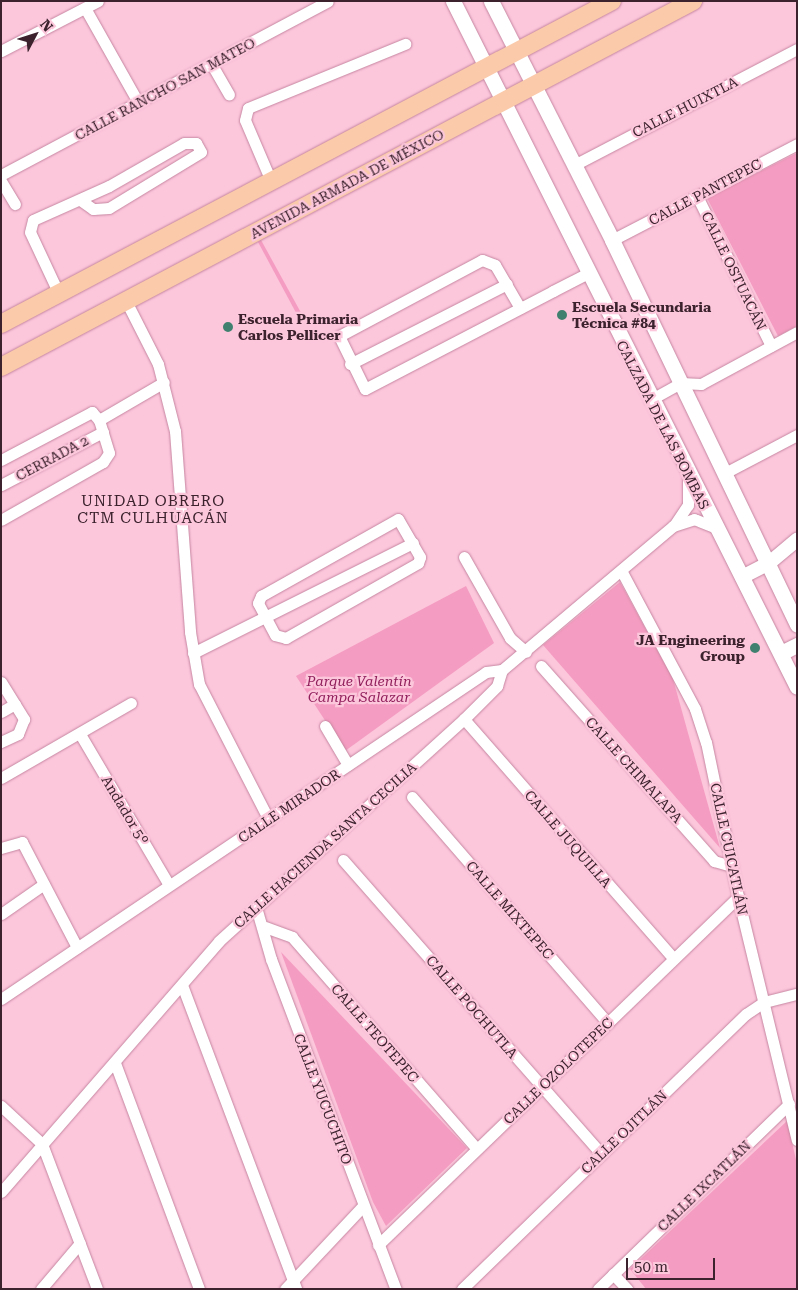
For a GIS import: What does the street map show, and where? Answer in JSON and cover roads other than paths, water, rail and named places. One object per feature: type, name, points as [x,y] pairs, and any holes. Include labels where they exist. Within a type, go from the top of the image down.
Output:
[{"type":"main road","name":"CALZADA DE LAS BOMBAS","points":[[453,1],[586,274],[797,687]]},
{"type":"main road","points":[[491,1],[612,240],[797,625]]},
{"type":"main road","points":[[1,324],[612,1]]},
{"type":"main road","name":"AVENIDA ARMADA DE MÉXICO","points":[[1,366],[694,1]]},
{"type":"main road","points":[[781,653],[797,645]]},
{"type":"street","points":[[1,51],[98,1]]},
{"type":"street","name":"CALLE RANCHO SAN MATEO","points":[[1,175],[212,65],[328,1]]},
{"type":"street","points":[[85,8],[138,102]]},
{"type":"street","points":[[271,181],[245,113],[254,103],[405,44]]},
{"type":"street","name":"CALLE HUIXTLA","points":[[574,165],[797,49]]},
{"type":"street","points":[[212,65],[230,95]]},
{"type":"street","points":[[59,294],[30,224],[80,200],[184,144],[196,143],[201,152],[109,208],[93,209],[80,200]]},
{"type":"street","name":"CALLE PANTEPEC","points":[[612,240],[797,144]]},
{"type":"street","points":[[1,181],[15,204]]},
{"type":"street","name":"CALLE OSTUACÁN","points":[[697,196],[770,346]]},
{"type":"street","points":[[520,308],[495,265],[482,260],[344,329],[339,336],[350,364],[365,389],[586,274]]},
{"type":"street","points":[[350,364],[507,284]]},
{"type":"street","points":[[126,301],[164,382],[175,431],[193,652],[199,684],[269,820]]},
{"type":"street","points":[[650,400],[681,383],[701,384],[797,332]]},
{"type":"street","points":[[99,420],[164,382]]},
{"type":"street","points":[[1,460],[87,413],[99,420],[109,452],[103,462],[1,520]]},
{"type":"street","name":"CERRADA 2","points":[[1,485],[103,432]]},
{"type":"street","points":[[723,474],[797,435]]},
{"type":"street","name":"CALLE HACIENDA SANTA CECILIA","points":[[1,1192],[115,1064],[182,985],[256,907],[464,719],[498,686],[502,670],[622,572],[673,526],[688,505],[688,473]]},
{"type":"street","name":"CALLE HACIENDA SANTA CECILIA","points":[[673,526],[694,519],[716,528]]},
{"type":"street","points":[[390,520],[403,523],[420,557],[418,563],[286,638],[275,635],[266,620],[258,603],[261,596],[390,520]]},
{"type":"street","points":[[742,577],[768,564],[783,547],[797,540]]},
{"type":"street","points":[[193,652],[266,620],[413,543]]},
{"type":"street","points":[[464,557],[510,638],[526,652]]},
{"type":"street","name":"CALLE CUICATLÁN","points":[[622,572],[695,709],[797,1140]]},
{"type":"street","name":"CALLE CHIMALAPA","points":[[541,666],[714,861],[732,866]]},
{"type":"street","name":"CALLE MIRADOR","points":[[1,999],[486,672],[502,670]]},
{"type":"street","points":[[1,682],[24,720],[24,728],[1,742]]},
{"type":"street","points":[[1,778],[64,744],[131,703]]},
{"type":"street","points":[[1,712],[14,704]]},
{"type":"street","name":"CALLE JUQUILLA","points":[[464,719],[673,958]]},
{"type":"street","points":[[325,726],[348,765]]},
{"type":"street","name":"Andador 5º","points":[[80,734],[169,885]]},
{"type":"street","name":"CALLE MIXTEPEC","points":[[412,797],[608,1023]]},
{"type":"street","points":[[1,848],[22,842],[77,947]]},
{"type":"street","name":"CALLE POCHUTLA","points":[[343,860],[601,1154]]},
{"type":"street","points":[[1,914],[44,884]]},
{"type":"street","name":"CALLE OZOLOTEPEC","points":[[378,1244],[738,897]]},
{"type":"street","name":"CALLE YUCUCHITO","points":[[256,907],[265,927],[271,959],[396,1289]]},
{"type":"street","name":"CALLE TEOTEPEC","points":[[265,927],[292,938],[477,1149]]},
{"type":"street","points":[[182,985],[291,1286],[364,1206]]},
{"type":"street","name":"CALLE OJITLÁN","points":[[462,1289],[601,1154],[764,1002],[797,994]]},
{"type":"street","points":[[115,1064],[199,1289]]},
{"type":"street","name":"CALLE IXCATLÁN","points":[[598,1289],[788,1104]]},
{"type":"street","points":[[1,1106],[42,1144],[97,1289]]},
{"type":"street","points":[[42,1289],[80,1243]]},
{"type":"street","points":[[613,1274],[627,1289]]},
{"type":"place","name":"Escuela Secundaria Técnica #84","points":[[562,315]]},
{"type":"place","name":"Escuela Primaria Carlos Pellicer","points":[[228,327]]},
{"type":"place","name":"JA Engineering Group","points":[[755,648]]},
{"type":"district","name":"UNIDAD OBRERO CTM CULHUACÁN","points":[[153,510]]},
{"type":"park label","name":"Parque Valentín Campa Salazar","points":[[359,690]]}]
